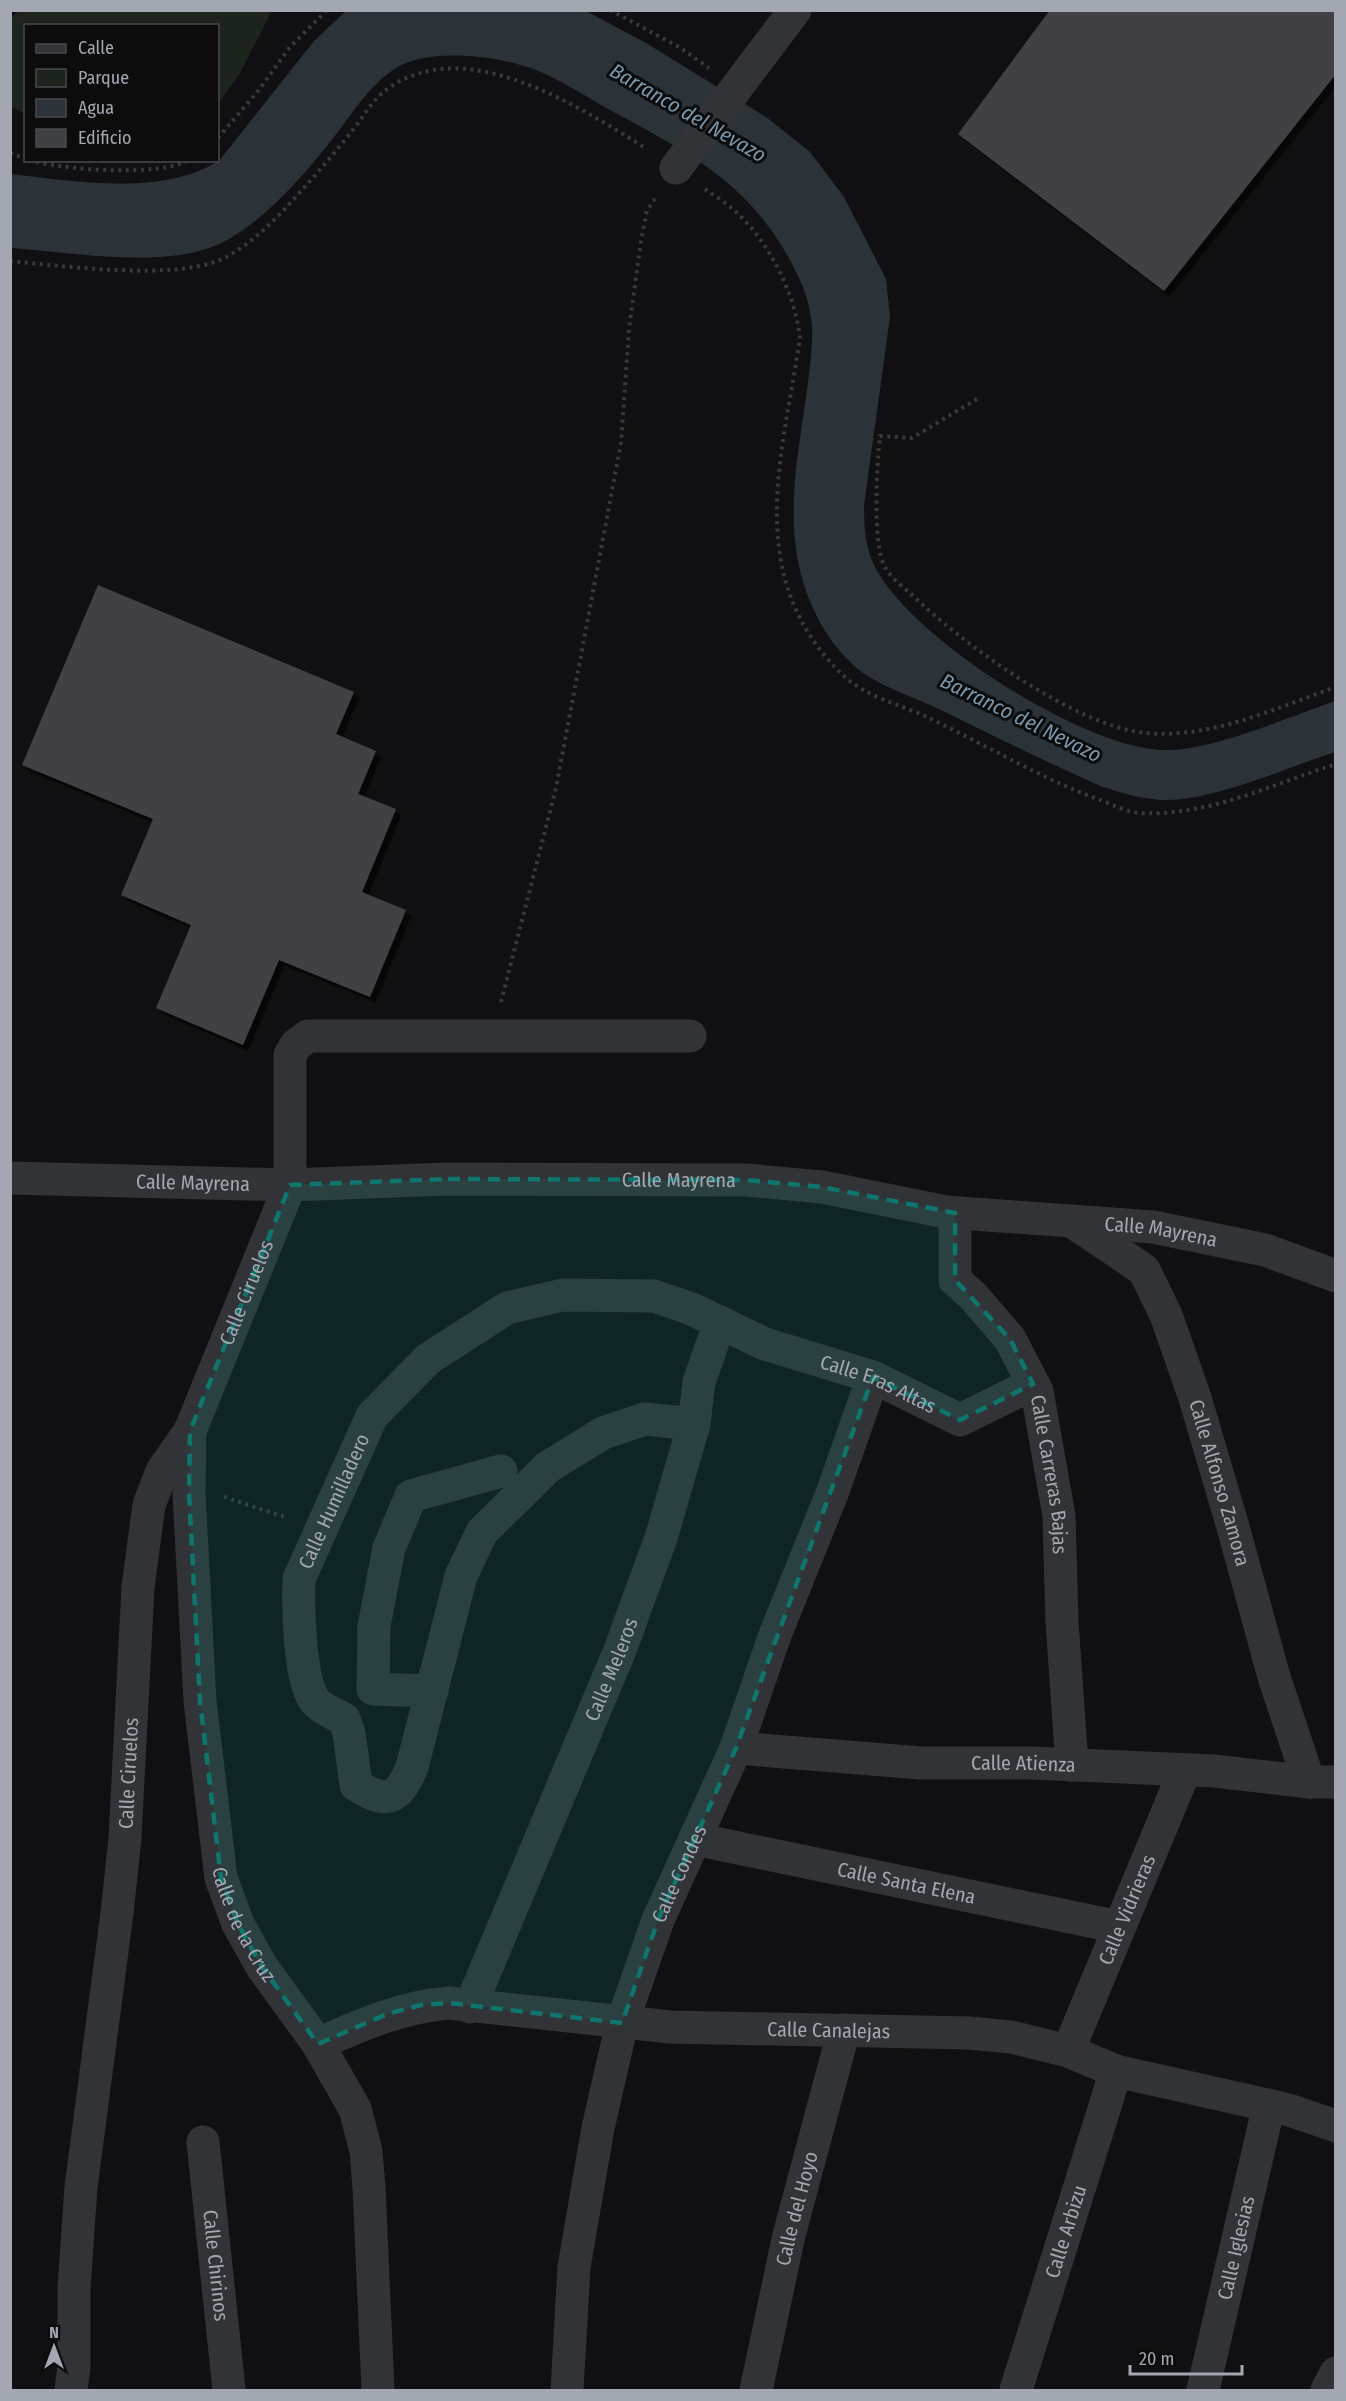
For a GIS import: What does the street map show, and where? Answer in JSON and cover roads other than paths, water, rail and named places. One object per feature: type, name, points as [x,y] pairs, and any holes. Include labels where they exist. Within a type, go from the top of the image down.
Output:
[{"type":"street","points":[[676,168],[795,10]]},
{"type":"street","points":[[290,1185],[288,1075],[290,1055],[296,1044],[308,1036],[690,1036]]},
{"type":"street","name":"Calle Mayrena","points":[[10,1178],[290,1185],[448,1179],[746,1180],[822,1187],[955,1213],[1153,1227],[1265,1250],[1335,1276]]},
{"type":"street","name":"Calle Ciruelos","points":[[71,2391],[74,2367],[74,2288],[81,2187],[125,1838],[142,1555],[149,1505],[157,1482],[190,1431],[290,1185]]},
{"type":"street","name":"Calle Carreras Bajas","points":[[955,1213],[955,1280],[973,1296],[1010,1340],[1037,1391],[1059,1516],[1062,1622],[1072,1765]]},
{"type":"street","name":"Calle Alfonso Zamora","points":[[1073,1222],[1144,1270],[1166,1315],[1227,1506],[1274,1677],[1322,1782]]},
{"type":"street","name":"Calle Humilladero","points":[[694,1424],[645,1419],[603,1433],[548,1467],[482,1532],[461,1576],[412,1767],[404,1788],[392,1796],[381,1798],[356,1785],[349,1733],[344,1719],[322,1708],[314,1700],[307,1682],[301,1642],[299,1579],[372,1416],[428,1359],[507,1308],[563,1295],[654,1296],[692,1309],[720,1322]]},
{"type":"street","name":"Calle Eras Altas","points":[[720,1322],[765,1344],[873,1377],[960,1420],[1033,1384]]},
{"type":"street","name":"Calle Meleros","points":[[470,2007],[620,1650],[661,1538],[694,1424],[699,1382],[720,1322]]},
{"type":"street","name":"Calle Condes","points":[[567,2391],[573,2267],[598,2128],[622,2024],[658,1920],[736,1748],[774,1635],[833,1491],[873,1377]]},
{"type":"street","name":"Calle de la Cruz","points":[[190,1431],[189,1493],[200,1701],[221,1878],[238,1924],[262,1967],[318,2044],[355,2109],[366,2151],[378,2391]]},
{"type":"street","points":[[432,1691],[372,1689],[375,1626],[389,1548],[411,1496],[501,1471]]},
{"type":"street","points":[[157,1482],[171,1475],[179,1477],[185,1482],[189,1493]]},
{"type":"street","name":"Calle Atienza","points":[[736,1748],[921,1763],[1072,1765],[1185,1770],[1322,1782]]},
{"type":"street","name":"Calle Vidrieras","points":[[1068,2051],[1185,1770]]},
{"type":"street","name":"Calle Santa Elena","points":[[695,1839],[1119,1927]]},
{"type":"street","name":"Calle Canalejas","points":[[318,2044],[387,2014],[421,2005],[449,2004],[622,2024],[730,2030],[905,2030],[1011,2037],[1068,2051],[1116,2072],[1269,2105],[1335,2126]]},
{"type":"street","name":"Calle del Hoyo","points":[[756,2391],[789,2235],[844,2030]]},
{"type":"street","name":"Calle Arbizu","points":[[1016,2391],[1116,2072]]},
{"type":"street","name":"Calle Iglesias","points":[[1203,2391],[1269,2105]]},
{"type":"street","name":"Calle Chirinos","points":[[202,2142],[229,2391]]},
{"type":"street","points":[[1327,2391],[1335,2373]]},
{"type":"water","name":"Barranco del Nevazo","points":[[584,10],[646,43],[766,117],[810,152],[844,197],[886,279],[890,317],[864,505],[867,545],[872,560],[894,595],[924,625],[1002,684],[1046,710],[1088,730],[1128,744],[1162,750],[1181,749],[1225,740],[1335,701],[1335,752],[1230,789],[1187,798],[1158,800],[1125,794],[1100,786],[890,688],[859,670],[840,652],[829,637],[810,601],[799,565],[794,529],[794,493],[808,382],[812,324],[809,306],[796,272],[779,242],[760,216],[717,174],[666,141],[564,83],[536,70],[484,58],[444,56],[425,58],[393,70],[368,93],[310,166],[267,211],[221,243],[198,251],[146,258],[11,248],[10,174],[117,184],[144,183],[196,172],[219,162],[314,41],[346,11]]}]
